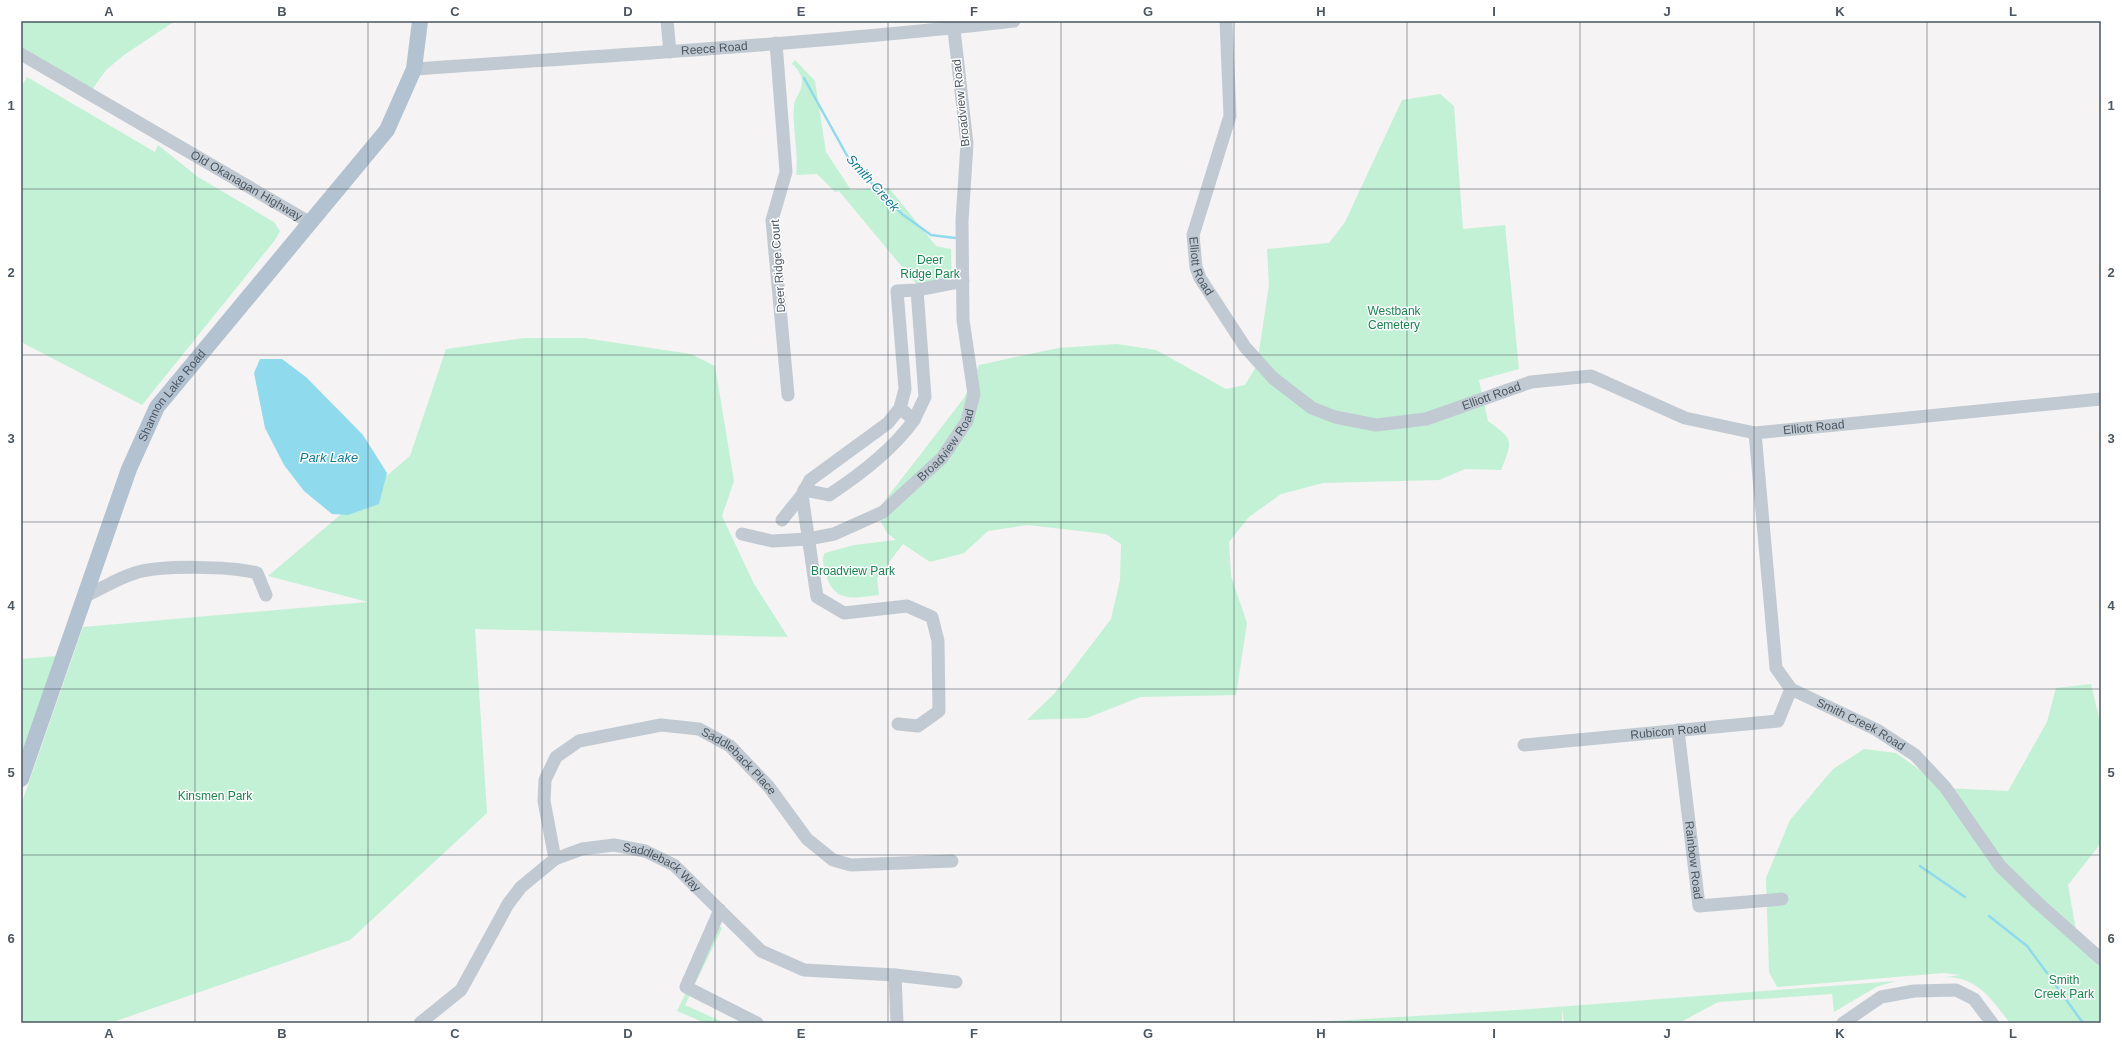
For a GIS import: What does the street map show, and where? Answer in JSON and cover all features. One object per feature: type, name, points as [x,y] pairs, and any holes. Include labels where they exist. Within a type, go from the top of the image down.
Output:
[{"type":"main road","name":"Old Okanagan Highway","points":[[309,222],[387,130],[414,69],[420,21]]},
{"type":"main road","name":"Shannon Lake Road","points":[[21,779],[129,469],[157,407],[309,222]]},
{"type":"street","points":[[667,21],[670,52]]},
{"type":"street","name":"Reece Road","points":[[414,69],[670,52],[776,43],[953,24],[1014,21]]},
{"type":"street","name":"Elliott Road","points":[[1226,21],[1230,116],[1208,192],[1196,221],[1193,234],[1196,267],[1200,278],[1245,348],[1273,378],[1296,398],[1312,408],[1335,417],[1376,425],[1426,419],[1531,382],[1591,376],[1684,418],[1756,433],[2101,399]]},
{"type":"street","name":"Broadview Road","points":[[742,534],[772,541],[808,539],[834,534],[883,512],[942,458],[967,421],[974,394],[963,320],[962,221],[967,144],[953,24]]},
{"type":"street","name":"Deer Ridge Court","points":[[776,43],[786,172],[772,220],[788,395]]},
{"type":"street","name":"Old Okanagan Highway","points":[[21,54],[309,222]]},
{"type":"street","points":[[782,520],[803,493],[810,480],[888,423],[900,408],[905,389],[897,291],[917,290],[963,281]]},
{"type":"street","points":[[803,493],[829,495],[846,484],[904,434],[914,420],[925,397],[917,290]]},
{"type":"street","points":[[900,408],[914,420]]},
{"type":"street","points":[[1756,433],[1776,668],[1790,689]]},
{"type":"street","points":[[803,493],[816,597],[844,613],[907,606],[932,617],[938,641],[939,711],[918,726],[898,724]]},
{"type":"street","points":[[85,596],[135,573],[159,570],[227,568],[241,568],[257,573],[266,595]]},
{"type":"street","name":"Rubicon Road","points":[[1524,745],[1778,721],[1790,689]]},
{"type":"street","name":"Smith Creek Road","points":[[1790,689],[1877,730],[1915,755],[1945,787],[2000,866],[2038,903],[2101,959]]},
{"type":"street","name":"Saddleback Place","points":[[555,859],[544,801],[545,780],[556,757],[579,741],[662,725],[699,729],[730,746],[769,787],[808,839],[833,860],[851,865],[952,860]]},
{"type":"street","name":"Rainbow Road","points":[[1678,730],[1699,906],[1782,899]]},
{"type":"street","name":"Saddleback Way","points":[[420,1023],[461,990],[508,904],[521,887],[555,859],[582,849],[614,845],[645,851],[674,865],[761,951],[804,970],[896,975],[956,982]]},
{"type":"street","points":[[720,910],[686,987],[757,1023]]},
{"type":"street","points":[[896,975],[897,1023]]},
{"type":"street","points":[[1844,1023],[1881,997],[1914,990],[1956,990],[1974,999],[1992,1023]]},
{"type":"green space","points":[[21,21],[175,21],[124,55],[106,70],[89,94],[21,58]]},
{"type":"green space","name":"Deer Ridge Park","points":[[795,60],[815,81],[826,152],[851,190],[889,188],[936,246],[951,249],[952,289],[918,286],[839,191],[835,192],[817,174],[796,175],[797,158],[794,106],[802,83],[799,72],[792,64]]},
{"type":"green space","points":[[27,77],[155,152],[158,145],[198,177],[274,222],[280,231],[275,240],[142,405],[21,342],[21,87]]},
{"type":"green space","points":[[1440,94],[1454,106],[1463,229],[1505,225],[1519,369],[1479,380],[1488,421],[1503,432],[1507,437],[1509,441],[1508,452],[1501,470],[1465,469],[1439,480],[1323,483],[1281,494],[1249,517],[1229,542],[1231,576],[1247,623],[1236,695],[1140,697],[1087,718],[1027,720],[1054,694],[1111,619],[1120,580],[1121,544],[1106,534],[1027,525],[988,531],[964,553],[930,562],[903,544],[877,578],[879,595],[861,597],[845,596],[839,594],[833,589],[825,571],[823,560],[825,553],[854,545],[896,540],[887,533],[876,512],[964,398],[979,365],[1058,348],[1117,344],[1156,350],[1226,389],[1245,385],[1257,365],[1269,285],[1267,249],[1329,243],[1345,222],[1402,100]]},
{"type":"green space","name":"Kinsmen Park","points":[[525,338],[584,338],[691,354],[715,366],[734,481],[722,516],[754,584],[788,637],[475,629],[487,813],[350,940],[110,1023],[21,1023],[21,805],[83,627],[368,602],[268,576],[410,456],[446,349]]},
{"type":"green space","points":[[57,656],[21,766],[21,659]]},
{"type":"green space","name":"Smith Creek Park","points":[[2091,684],[2101,726],[2101,839],[2098,847],[2068,885],[2076,930],[2101,957],[2101,1023],[2010,1023],[1990,998],[1976,985],[1957,978],[1946,977],[1961,975],[1943,973],[1777,987],[1769,972],[1766,878],[1790,820],[1833,769],[1864,749],[1896,753],[1945,788],[2008,791],[2047,722],[2056,688]]},
{"type":"green space","points":[[719,925],[722,928],[685,1005],[725,1023],[705,1023],[677,1011]]},
{"type":"green space","points":[[1896,981],[1876,987],[1834,1012],[1832,994],[1718,1002],[1679,1023],[1564,1023],[1562,1009],[1562,1023],[1298,1023],[1516,1010]]},
{"type":"water","name":"Park Lake","points":[[260,359],[282,359],[306,377],[363,435],[387,473],[379,504],[348,515],[332,514],[304,491],[284,465],[265,428],[254,373]]},
{"type":"waterway","name":"Smith Creek","points":[[804,78],[850,161],[902,214],[931,235],[955,238]]},
{"type":"waterway","name":"Smith Creek","points":[[1920,866],[1965,897]]},
{"type":"waterway","name":"Smith Creek","points":[[1989,916],[2027,946],[2047,973]]},
{"type":"waterway","name":"Smith Creek","points":[[2052,980],[2083,1023]]},
{"type":"park label","name":"Westbank Cemetery","points":[[1394,318]]},
{"type":"park label","name":"Broadview Park","points":[[853,571]]}]
